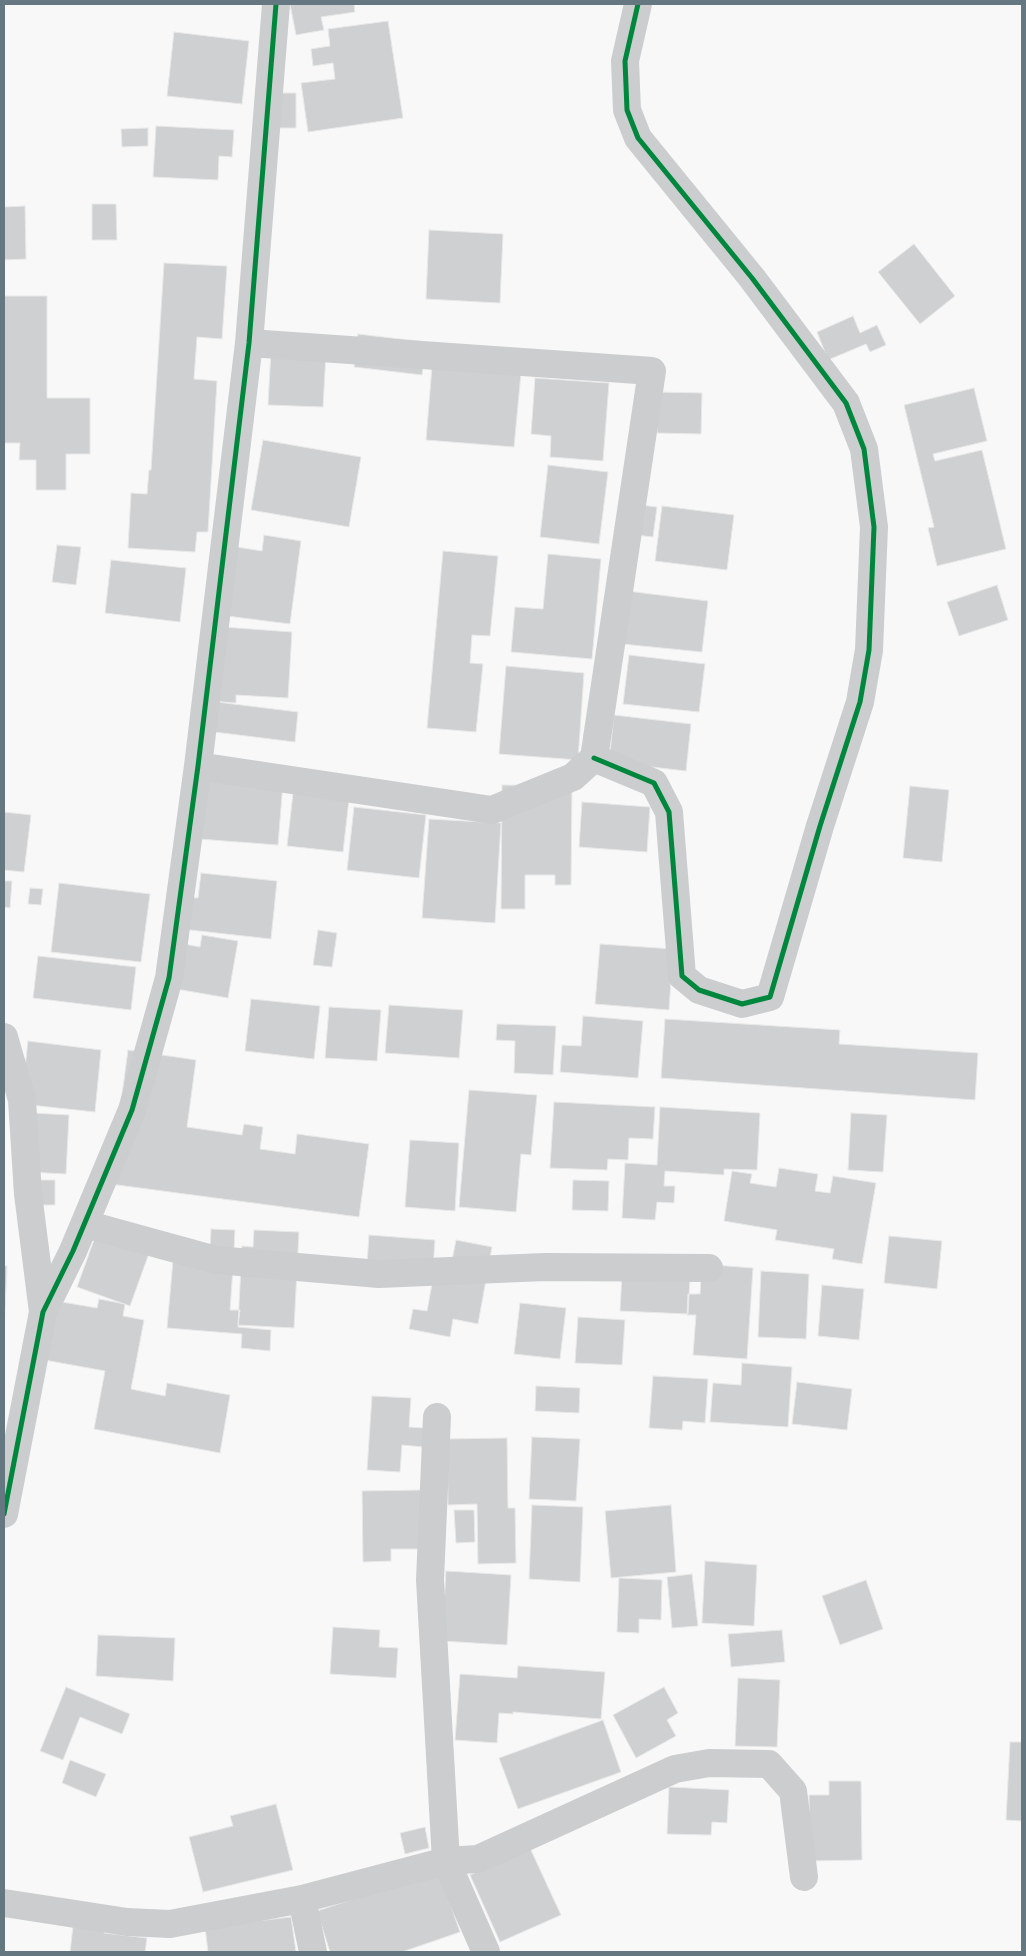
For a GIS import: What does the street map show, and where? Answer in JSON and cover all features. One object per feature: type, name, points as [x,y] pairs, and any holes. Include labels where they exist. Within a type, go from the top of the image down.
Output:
[{"type":"street","points":[[4,1514],[43,1312],[85,1224],[132,1110],[169,978],[198,766],[250,343],[276,4]]},
{"type":"street","points":[[594,758],[654,783],[669,812],[682,976],[699,990],[742,1004],[770,997],[820,826],[860,702],[868,650],[874,527],[864,449],[846,403],[752,278],[638,138],[627,110],[625,61],[638,4]]},
{"type":"street","points":[[198,766],[492,810],[573,777],[594,758],[652,371],[250,343]]},
{"type":"street","points":[[4,1037],[22,1100],[28,1194],[43,1312]]},
{"type":"street","points":[[85,1224],[216,1260],[379,1274],[544,1267],[709,1268]]},
{"type":"street","points":[[437,1417],[430,1580],[446,1861],[486,1952]]},
{"type":"street","points":[[4,1903],[127,1922],[170,1924],[302,1899],[446,1861],[478,1859],[675,1768],[708,1763],[769,1764],[793,1791],[804,1877]]},
{"type":"street","points":[[302,1899],[313,1952]]},
{"type":"building","points":[[290,4],[354,4],[355,12],[321,17],[324,30],[296,35]]},
{"type":"building","points":[[388,21],[403,118],[308,132],[301,83],[335,79],[333,63],[313,66],[311,49],[330,46],[328,29]]},
{"type":"building","points":[[174,32],[249,41],[242,104],[167,96]]},
{"type":"building","points":[[279,93],[296,93],[296,128],[279,128]]},
{"type":"building","points":[[156,126],[234,130],[232,157],[219,156],[218,180],[153,177]]},
{"type":"building","points":[[148,128],[148,146],[122,147],[121,129]]},
{"type":"building","points":[[92,204],[116,204],[117,240],[92,240]]},
{"type":"building","points":[[25,206],[26,259],[4,260],[4,207]]},
{"type":"building","points":[[429,230],[503,234],[500,303],[426,299]]},
{"type":"building","points":[[914,244],[955,296],[920,324],[878,272]]},
{"type":"building","points":[[164,263],[227,266],[222,339],[197,337],[194,379],[217,381],[208,532],[197,532],[195,552],[128,548],[131,493],[147,494],[149,470],[151,470]]},
{"type":"building","points":[[4,296],[47,296],[47,398],[90,398],[90,454],[66,454],[66,490],[36,490],[36,460],[19,460],[20,443],[4,443]]},
{"type":"building","points":[[853,316],[860,333],[877,325],[886,345],[870,352],[866,344],[828,360],[817,332]]},
{"type":"building","points":[[272,333],[327,336],[323,407],[268,405]]},
{"type":"building","points":[[358,334],[426,342],[422,375],[354,367]]},
{"type":"building","points":[[433,354],[522,363],[514,447],[426,440]]},
{"type":"building","points":[[535,378],[609,383],[603,461],[550,457],[551,436],[531,434]]},
{"type":"building","points":[[974,388],[987,441],[933,454],[935,461],[982,450],[1006,549],[937,566],[928,528],[934,527],[904,405]]},
{"type":"building","points":[[658,392],[702,393],[701,434],[657,433]]},
{"type":"building","points":[[263,440],[361,457],[349,527],[251,510]]},
{"type":"building","points":[[548,465],[608,472],[599,544],[540,537]]},
{"type":"building","points":[[640,505],[657,507],[653,537],[636,535]]},
{"type":"building","points":[[662,506],[734,515],[727,570],[655,561]]},
{"type":"building","points":[[264,535],[301,541],[290,624],[227,616],[237,547],[262,551]]},
{"type":"building","points":[[57,545],[81,547],[76,585],[52,582]]},
{"type":"building","points":[[443,551],[498,556],[490,636],[472,635],[470,663],[483,664],[476,732],[427,728]]},
{"type":"building","points":[[548,554],[601,559],[592,659],[511,652],[515,607],[543,609]]},
{"type":"building","points":[[111,560],[186,568],[180,622],[105,613]]},
{"type":"building","points":[[997,585],[1008,620],[959,636],[947,602]]},
{"type":"building","points":[[627,591],[708,601],[702,652],[622,644]]},
{"type":"building","points":[[223,627],[292,632],[288,698],[236,695],[236,703],[211,701]]},
{"type":"building","points":[[629,655],[705,664],[699,712],[623,704]]},
{"type":"building","points":[[506,666],[584,673],[578,760],[499,754]]},
{"type":"building","points":[[209,701],[298,712],[295,742],[206,731]]},
{"type":"building","points":[[614,715],[691,724],[686,771],[609,762]]},
{"type":"building","points":[[204,764],[284,770],[278,845],[199,839]]},
{"type":"building","points":[[295,776],[351,782],[343,852],[287,846]]},
{"type":"building","points":[[502,785],[572,786],[571,885],[555,885],[555,875],[525,875],[525,909],[501,909]]},
{"type":"building","points":[[910,786],[949,790],[942,862],[903,858]]},
{"type":"building","points":[[582,802],[650,807],[647,852],[579,847]]},
{"type":"building","points":[[354,807],[426,815],[419,878],[347,870]]},
{"type":"building","points":[[4,812],[31,815],[24,872],[4,870]]},
{"type":"building","points":[[429,819],[501,823],[495,923],[422,918]]},
{"type":"building","points":[[201,873],[277,881],[271,939],[181,929],[184,897],[198,898]]},
{"type":"building","points":[[4,881],[12,881],[10,908],[4,907]]},
{"type":"building","points":[[59,883],[150,894],[141,962],[51,952]]},
{"type":"building","points":[[30,888],[43,889],[41,905],[28,904]]},
{"type":"building","points":[[318,930],[337,933],[332,967],[313,965]]},
{"type":"building","points":[[202,935],[238,941],[228,998],[176,989],[184,944],[200,947]]},
{"type":"building","points":[[600,944],[673,949],[669,1010],[595,1004]]},
{"type":"building","points":[[38,956],[136,967],[131,1010],[33,998]]},
{"type":"building","points":[[251,999],[320,1006],[314,1059],[245,1051]]},
{"type":"building","points":[[389,1005],[463,1010],[459,1058],[385,1053]]},
{"type":"building","points":[[329,1007],[381,1010],[377,1061],[325,1058]]},
{"type":"building","points":[[583,1016],[643,1021],[638,1078],[560,1072],[562,1045],[581,1046]]},
{"type":"building","points":[[665,1019],[840,1030],[839,1044],[978,1053],[975,1100],[661,1078]]},
{"type":"building","points":[[497,1024],[556,1026],[553,1075],[514,1073],[515,1041],[496,1040]]},
{"type":"building","points":[[28,1041],[101,1050],[95,1112],[21,1104]]},
{"type":"building","points":[[128,1050],[196,1060],[187,1127],[242,1135],[244,1124],[263,1127],[260,1149],[295,1154],[297,1134],[369,1144],[359,1217],[110,1184]]},
{"type":"building","points":[[469,1090],[537,1095],[531,1155],[521,1154],[516,1212],[459,1207]]},
{"type":"building","points":[[554,1102],[655,1107],[653,1139],[629,1138],[628,1160],[608,1159],[607,1170],[550,1168]]},
{"type":"building","points":[[660,1107],[760,1113],[757,1170],[724,1169],[724,1175],[665,1171],[664,1186],[675,1186],[674,1203],[657,1202],[655,1220],[622,1218],[625,1163],[657,1165]]},
{"type":"building","points":[[33,1113],[69,1115],[66,1174],[29,1172]]},
{"type":"building","points":[[851,1113],[887,1115],[883,1172],[848,1170]]},
{"type":"building","points":[[410,1140],[459,1143],[455,1211],[405,1207]]},
{"type":"building","points":[[779,1168],[818,1174],[815,1191],[830,1193],[833,1176],[876,1183],[862,1264],[832,1259],[834,1249],[775,1240],[777,1230],[724,1221],[732,1171],[752,1174],[750,1183],[776,1187]]},
{"type":"building","points":[[40,1180],[55,1180],[55,1205],[39,1205]]},
{"type":"building","points":[[573,1180],[609,1181],[608,1211],[572,1210]]},
{"type":"building","points":[[103,1215],[156,1234],[130,1306],[77,1287]]},
{"type":"building","points":[[211,1229],[235,1230],[234,1249],[210,1248]]},
{"type":"building","points":[[254,1230],[299,1232],[294,1328],[238,1325],[242,1246],[253,1247]]},
{"type":"building","points":[[369,1235],[435,1240],[433,1269],[367,1264]]},
{"type":"building","points":[[889,1236],[942,1241],[937,1289],[884,1283]]},
{"type":"building","points":[[456,1240],[492,1247],[478,1324],[453,1319],[450,1337],[409,1329],[413,1309],[427,1311],[435,1268],[450,1271]]},
{"type":"building","points":[[174,1249],[234,1254],[230,1310],[240,1310],[238,1327],[271,1330],[270,1351],[241,1348],[242,1334],[167,1328]]},
{"type":"building","points":[[623,1256],[691,1260],[688,1314],[620,1311]]},
{"type":"building","points":[[702,1264],[753,1268],[747,1359],[693,1355],[696,1315],[687,1315],[688,1294],[700,1294]]},
{"type":"building","points":[[4,1266],[7,1266],[4,1330]]},
{"type":"building","points":[[761,1271],[809,1274],[806,1339],[758,1337]]},
{"type":"building","points":[[822,1285],[864,1289],[859,1340],[818,1336]]},
{"type":"building","points":[[99,1299],[125,1304],[123,1316],[144,1320],[131,1389],[165,1396],[167,1383],[230,1395],[220,1453],[94,1429],[105,1371],[39,1359],[50,1300],[97,1308]]},
{"type":"building","points":[[520,1303],[566,1308],[560,1359],[514,1354]]},
{"type":"building","points":[[578,1317],[625,1320],[622,1365],[575,1363]]},
{"type":"building","points":[[742,1363],[792,1367],[788,1427],[710,1422],[713,1383],[741,1385]]},
{"type":"building","points":[[653,1376],[708,1379],[705,1423],[683,1421],[682,1430],[649,1428]]},
{"type":"building","points":[[797,1382],[852,1389],[847,1430],[792,1424]]},
{"type":"building","points":[[536,1386],[580,1388],[579,1413],[535,1411]]},
{"type":"building","points":[[372,1396],[411,1398],[409,1427],[424,1428],[423,1447],[402,1445],[400,1472],[367,1470]]},
{"type":"building","points":[[532,1437],[580,1439],[576,1501],[529,1499]]},
{"type":"building","points":[[507,1438],[508,1508],[515,1508],[516,1563],[478,1564],[477,1504],[448,1505],[447,1439]]},
{"type":"building","points":[[421,1490],[422,1549],[391,1549],[391,1561],[363,1562],[362,1491]]},
{"type":"building","points":[[532,1505],[583,1507],[580,1582],[529,1579]]},
{"type":"building","points":[[671,1505],[676,1572],[611,1578],[605,1511]]},
{"type":"building","points":[[454,1510],[474,1510],[475,1542],[456,1543]]},
{"type":"building","points":[[705,1561],[757,1565],[754,1626],[702,1623]]},
{"type":"building","points":[[446,1571],[511,1575],[507,1645],[442,1641]]},
{"type":"building","points":[[692,1574],[698,1626],[672,1628],[667,1577]]},
{"type":"building","points":[[619,1578],[662,1580],[661,1620],[639,1619],[639,1633],[617,1632]]},
{"type":"building","points":[[866,1580],[883,1629],[840,1645],[822,1596]]},
{"type":"building","points":[[333,1627],[380,1630],[379,1647],[398,1648],[396,1678],[330,1674]]},
{"type":"building","points":[[782,1630],[785,1662],[731,1667],[728,1634]]},
{"type":"building","points":[[98,1635],[175,1638],[173,1681],[96,1676]]},
{"type":"building","points":[[518,1666],[605,1672],[601,1719],[513,1712],[513,1714],[499,1713],[497,1743],[455,1740],[460,1674],[517,1678]]},
{"type":"building","points":[[738,1678],[780,1680],[777,1747],[735,1746]]},
{"type":"building","points":[[66,1687],[130,1714],[122,1734],[80,1717],[63,1760],[40,1751]]},
{"type":"building","points":[[664,1687],[678,1713],[667,1720],[676,1736],[636,1758],[613,1715]]},
{"type":"building","points":[[603,1720],[621,1772],[518,1809],[499,1758]]},
{"type":"building","points":[[1010,1742],[1022,1742],[1022,1821],[1006,1820]]},
{"type":"building","points":[[70,1760],[106,1774],[96,1797],[62,1783]]},
{"type":"building","points":[[829,1781],[861,1781],[862,1860],[810,1861],[809,1795],[829,1795]]},
{"type":"building","points":[[669,1787],[729,1790],[727,1823],[712,1822],[711,1835],[667,1834]]},
{"type":"building","points":[[276,1804],[293,1870],[203,1892],[189,1837],[233,1826],[230,1816]]},
{"type":"building","points":[[425,1827],[429,1848],[405,1854],[400,1833]]},
{"type":"building","points":[[530,1848],[561,1915],[500,1942],[470,1875]]},
{"type":"building","points":[[439,1871],[460,1932],[402,1952],[330,1952],[317,1911]]},
{"type":"building","points":[[74,1917],[106,1921],[104,1933],[147,1938],[145,1952],[70,1952]]},
{"type":"building","points":[[291,1917],[296,1952],[208,1952],[205,1927]]},
{"type":"cycle path","points":[[4,1514],[43,1312],[73,1251],[132,1110],[169,978],[198,766],[249,343],[276,4]]},
{"type":"cycle path","points":[[594,758],[654,783],[669,812],[682,976],[699,990],[742,1004],[770,997],[820,826],[860,702],[869,650],[874,527],[864,449],[846,403],[752,278],[638,138],[627,110],[625,61],[638,4]]}]
